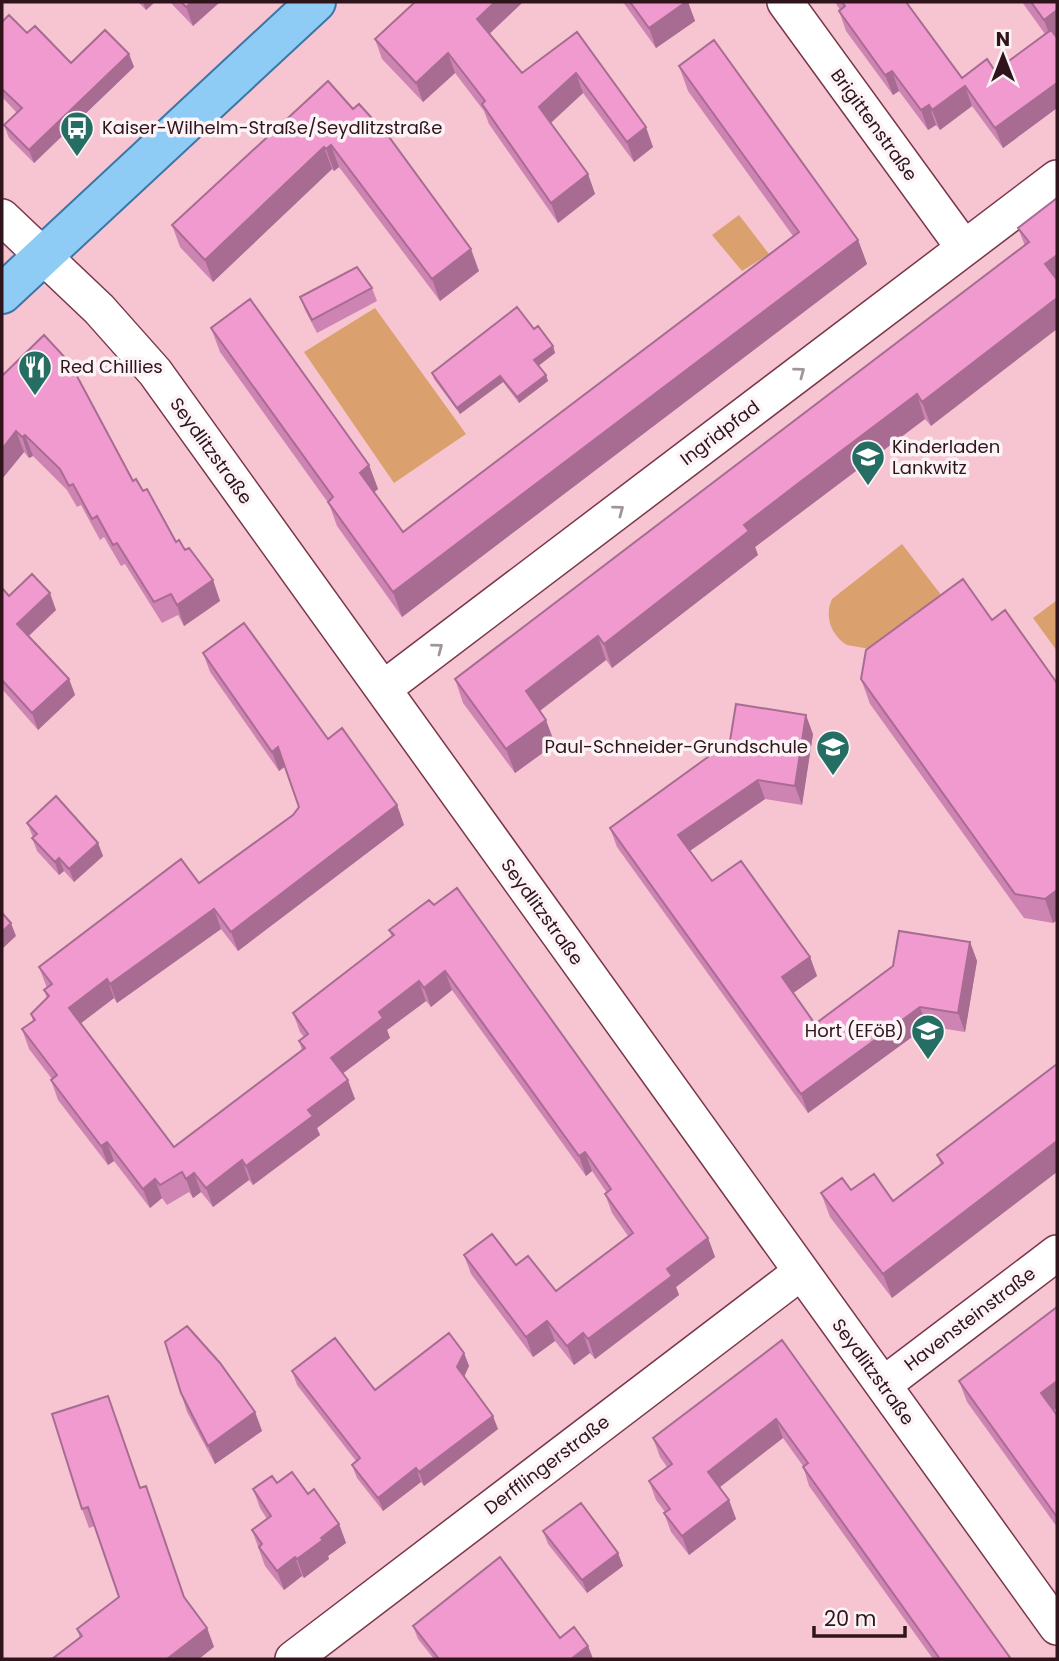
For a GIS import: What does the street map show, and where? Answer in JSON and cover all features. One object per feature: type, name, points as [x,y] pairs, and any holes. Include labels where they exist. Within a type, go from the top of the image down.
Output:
[{"type":"main road","points":[[2,294],[316,2]]},
{"type":"street","name":"Brigittenstraße","points":[[785,2],[964,248]]},
{"type":"street","name":"Ingridpfad","points":[[383,689],[1057,178]]},
{"type":"street","name":"Seydlitzstraße","points":[[2,217],[99,309],[155,372],[1057,1627]]},
{"type":"street","name":"Havensteinstraße","points":[[883,1385],[1057,1254]]},
{"type":"street","name":"Derfflingerstraße","points":[[293,1659],[801,1272]]},
{"type":"shaded area","points":[[739,215],[769,254],[742,271],[712,235]]},
{"type":"shaded area","points":[[375,308],[466,434],[394,483],[304,352]]},
{"type":"shaded area","points":[[902,544],[945,600],[870,649],[847,645],[830,625],[832,599]]},
{"type":"shaded area","points":[[1057,600],[1057,651],[1033,618]]},
{"type":"building","points":[[415,2],[495,2],[477,19],[522,73],[577,32],[646,127],[627,142],[576,73],[539,107],[588,174],[551,203],[482,104],[485,101],[448,53],[416,83],[375,39]]},
{"type":"building","points":[[630,2],[686,2],[649,28]]},
{"type":"building","points":[[842,2],[906,2],[962,78],[987,59],[995,71],[1051,30],[1057,38],[1057,83],[995,128],[965,86],[932,110],[929,105],[921,110],[892,71],[885,75],[839,11],[845,6]]},
{"type":"building","points":[[1031,2],[1057,2],[1057,10],[1044,20]]},
{"type":"building","points":[[9,15],[27,33],[35,26],[71,63],[105,30],[129,54],[29,150],[4,125],[22,108],[2,89],[2,22]]},
{"type":"building","points":[[714,40],[858,240],[393,592],[328,502],[333,497],[211,328],[250,299],[369,465],[360,473],[403,532],[799,232],[679,66]]},
{"type":"building","points":[[328,81],[353,109],[359,104],[389,137],[471,249],[432,279],[331,145],[326,149],[324,147],[205,260],[172,225]]},
{"type":"building","points":[[1057,198],[1057,255],[1045,264],[1057,280],[1057,298],[922,402],[917,394],[800,482],[744,525],[749,531],[604,644],[598,636],[526,691],[546,720],[506,749],[455,679],[1029,242],[1018,228]]},
{"type":"building","points":[[357,267],[372,288],[312,320],[300,297]]},
{"type":"building","points":[[517,307],[534,329],[538,326],[553,346],[534,360],[546,375],[517,397],[500,376],[457,408],[432,373]]},
{"type":"building","points":[[44,335],[70,363],[133,481],[136,479],[143,491],[147,489],[176,542],[179,540],[185,550],[189,548],[213,580],[177,605],[171,594],[154,602],[117,543],[113,545],[97,516],[92,519],[73,484],[69,486],[60,469],[25,435],[22,437],[16,431],[2,449],[2,376]]},
{"type":"building","points":[[32,574],[50,593],[17,624],[69,679],[32,713],[2,680],[2,588],[9,596]]},
{"type":"building","points":[[963,579],[992,620],[1005,610],[1057,683],[1057,890],[1045,899],[1015,894],[861,679],[866,650]]},
{"type":"building","points":[[244,623],[328,739],[342,728],[397,805],[231,932],[214,909],[110,984],[107,979],[69,1008],[174,1147],[305,1048],[299,1041],[308,1034],[293,1013],[394,935],[389,930],[429,900],[434,905],[457,888],[708,1238],[667,1269],[672,1276],[588,1339],[583,1333],[567,1346],[547,1321],[526,1337],[464,1255],[492,1234],[516,1265],[528,1256],[556,1291],[633,1233],[605,1194],[611,1189],[585,1152],[579,1156],[445,971],[424,988],[419,981],[379,1012],[383,1018],[331,1058],[348,1080],[308,1110],[313,1116],[246,1166],[242,1160],[206,1188],[194,1173],[186,1179],[182,1172],[160,1185],[155,1179],[143,1189],[107,1142],[101,1146],[51,1080],[57,1075],[22,1029],[35,1020],[31,1014],[49,996],[44,990],[52,984],[39,967],[181,859],[199,883],[293,815],[299,807],[278,747],[272,752],[203,653]]},
{"type":"building","points":[[736,704],[806,715],[795,786],[758,780],[678,835],[712,881],[741,861],[810,957],[782,977],[815,1024],[893,966],[899,931],[970,942],[958,1013],[920,1007],[801,1094],[610,828],[730,741]]},
{"type":"building","points":[[56,796],[98,843],[69,869],[59,858],[55,862],[32,838],[37,834],[27,823]]},
{"type":"building","points":[[2,913],[11,923],[2,932]]},
{"type":"building","points":[[1057,1064],[1057,1141],[883,1274],[821,1193],[842,1178],[851,1190],[874,1174],[893,1201],[943,1163],[937,1155]]},
{"type":"building","points":[[1057,1307],[1057,1381],[1041,1393],[1057,1415],[1057,1517],[959,1381]]},
{"type":"building","points":[[187,1326],[220,1363],[255,1412],[208,1446],[181,1393],[165,1342]]},
{"type":"building","points":[[449,1333],[464,1353],[457,1367],[493,1416],[419,1472],[416,1468],[378,1498],[352,1465],[360,1458],[292,1371],[335,1338],[375,1390]]},
{"type":"building","points":[[782,1340],[1011,1659],[940,1659],[803,1467],[808,1463],[776,1419],[708,1472],[729,1500],[682,1536],[664,1513],[670,1509],[649,1481],[672,1464],[653,1438]]},
{"type":"building","points":[[108,1396],[140,1488],[146,1486],[184,1597],[207,1628],[167,1659],[52,1659],[82,1636],[77,1629],[119,1597],[88,1507],[82,1509],[52,1414]]},
{"type":"building","points":[[292,1472],[308,1494],[314,1489],[339,1524],[321,1538],[323,1540],[277,1571],[259,1547],[262,1544],[252,1530],[271,1516],[253,1489],[272,1476],[277,1483]]},
{"type":"building","points":[[581,1503],[618,1553],[582,1580],[543,1531]]},
{"type":"building","points":[[500,1557],[560,1638],[574,1627],[588,1646],[571,1659],[439,1659],[413,1626]]},
{"type":"place","name":"Kaiser-Wilhelm-Straße/Seydlitzstraße","points":[[77,158]]},
{"type":"place","name":"Red Chillies","points":[[35,397]]},
{"type":"place","name":"Kinderladen Lankwitz","points":[[868,487]]},
{"type":"place","name":"Paul-Schneider-Grundschule","points":[[833,777]]},
{"type":"place","name":"Hort (EFöB)","points":[[928,1061]]}]
